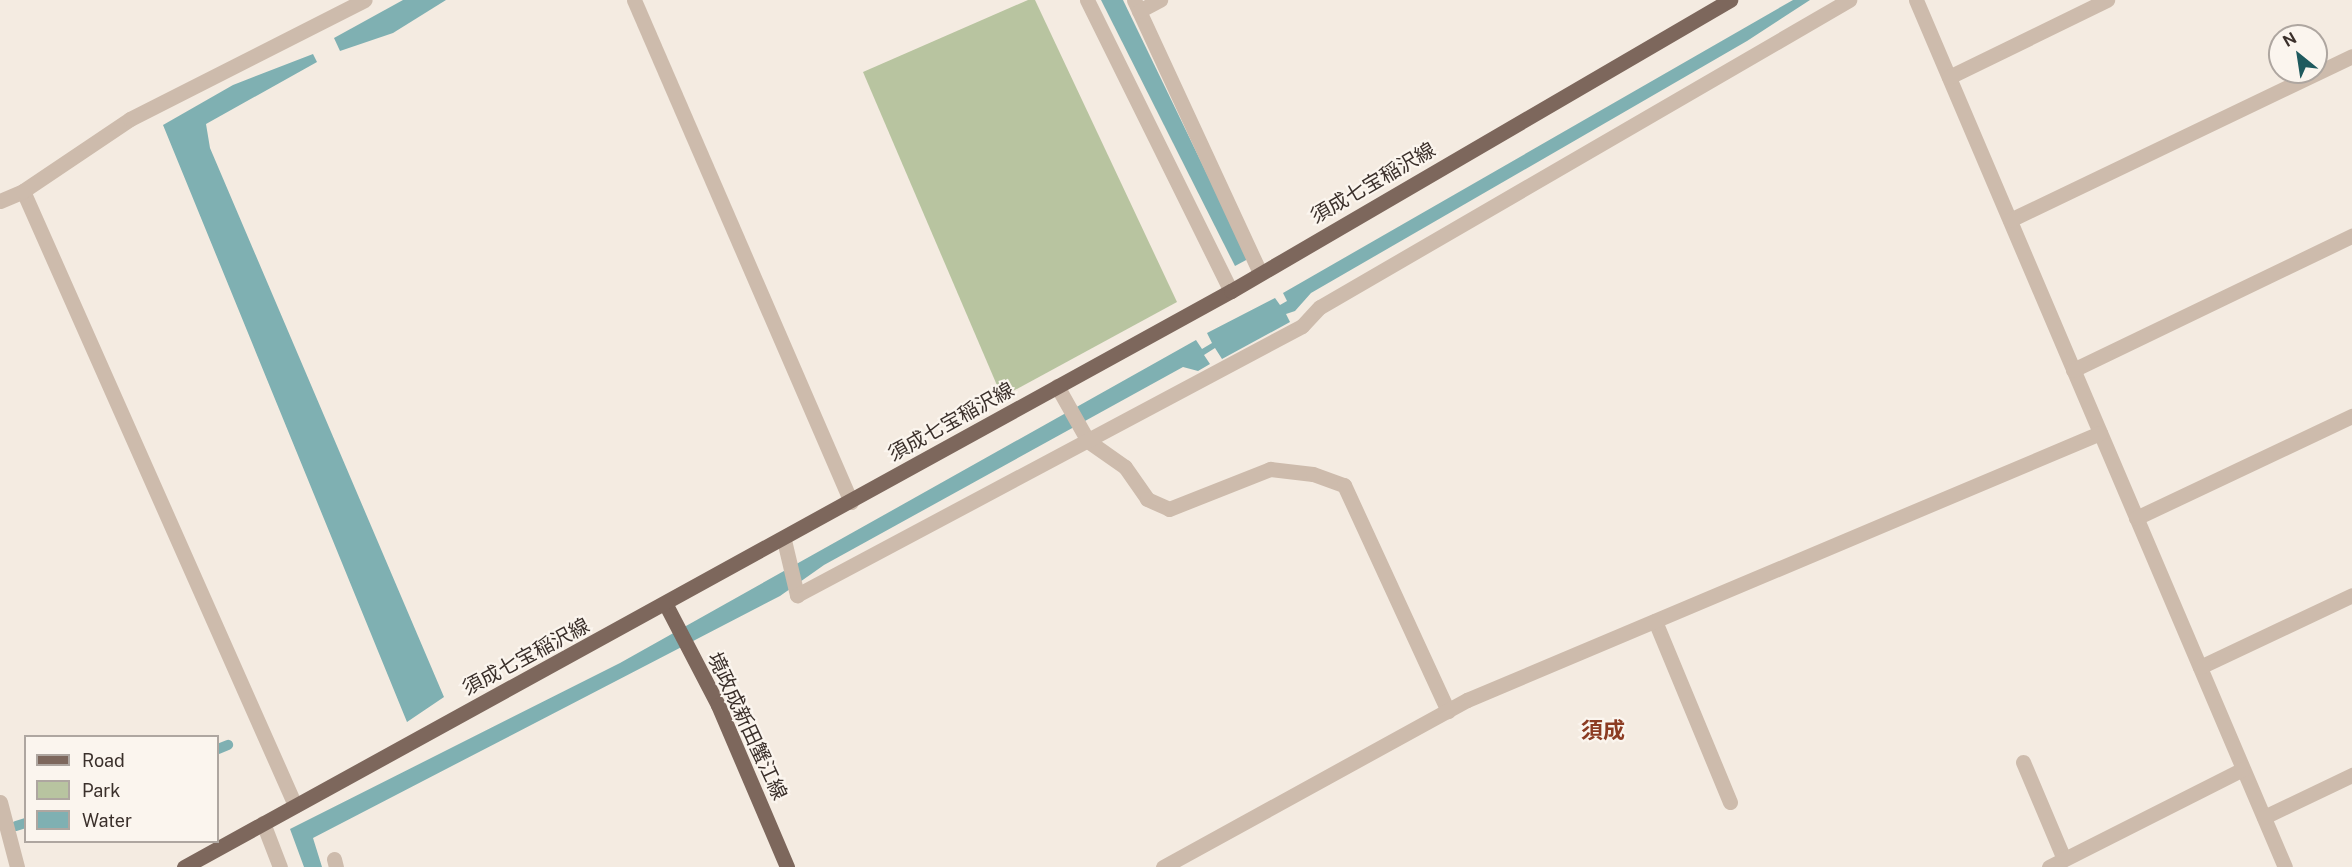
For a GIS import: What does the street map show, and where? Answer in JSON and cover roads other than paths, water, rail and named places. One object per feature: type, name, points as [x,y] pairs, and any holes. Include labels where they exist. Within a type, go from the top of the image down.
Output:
[{"type":"main road","name":"須成七宝稲沢線","points":[[184,867],[666,605],[1231,291],[1730,0]]},
{"type":"main road","name":"境政成新田蟹江線","points":[[666,605],[718,705],[787,867]]},
{"type":"street","points":[[0,201],[23,191],[130,119],[365,0]]},
{"type":"street","points":[[634,0],[851,502]]},
{"type":"street","points":[[1087,0],[1231,291]]},
{"type":"street","points":[[1160,0],[1137,6],[1260,273]]},
{"type":"street","points":[[784,540],[797,595],[1302,326],[1320,307],[1849,0]]},
{"type":"street","points":[[1916,0],[2285,867]]},
{"type":"street","points":[[1949,77],[2107,0]]},
{"type":"street","points":[[2010,220],[2352,56]]},
{"type":"street","points":[[23,191],[295,805]]},
{"type":"street","points":[[2073,370],[2352,236]]},
{"type":"street","points":[[1057,386],[1087,439],[1125,467],[1147,499],[1169,509],[1270,469],[1313,474],[1344,485],[1448,711]]},
{"type":"street","points":[[2136,518],[2352,416]]},
{"type":"street","points":[[1163,867],[1448,711],[2100,433]]},
{"type":"street","points":[[2200,667],[2352,595]]},
{"type":"street","points":[[1655,621],[1730,802]]},
{"type":"street","points":[[2023,762],[2064,860]]},
{"type":"street","points":[[2049,867],[2243,769]]},
{"type":"street","points":[[2264,817],[2352,775]]},
{"type":"street","points":[[0,802],[17,867]]},
{"type":"street","points":[[263,823],[280,867]]},
{"type":"water","points":[[403,0],[446,0],[393,33],[340,51],[334,38]]},
{"type":"water","points":[[1101,0],[1123,0],[1248,259],[1235,266]]},
{"type":"water","points":[[1793,0],[1810,0],[1747,41],[1311,293],[1295,311],[1286,314],[1290,322],[1222,359],[1215,348],[1204,355],[1210,364],[1198,371],[1183,367],[824,565],[780,596],[313,838],[322,867],[304,867],[290,829],[620,663],[1196,340],[1202,349],[1212,343],[1207,333],[1275,298],[1280,305],[1287,301],[1283,293]]},
{"type":"water","points":[[313,54],[317,62],[206,124],[210,148],[444,697],[407,722],[163,125],[233,85]]},
{"type":"waterway","points":[[219,749],[228,745]]},
{"type":"waterway","points":[[16,826],[24,824]]},
{"type":"district","name":"須成","points":[[1603,731]]}]
